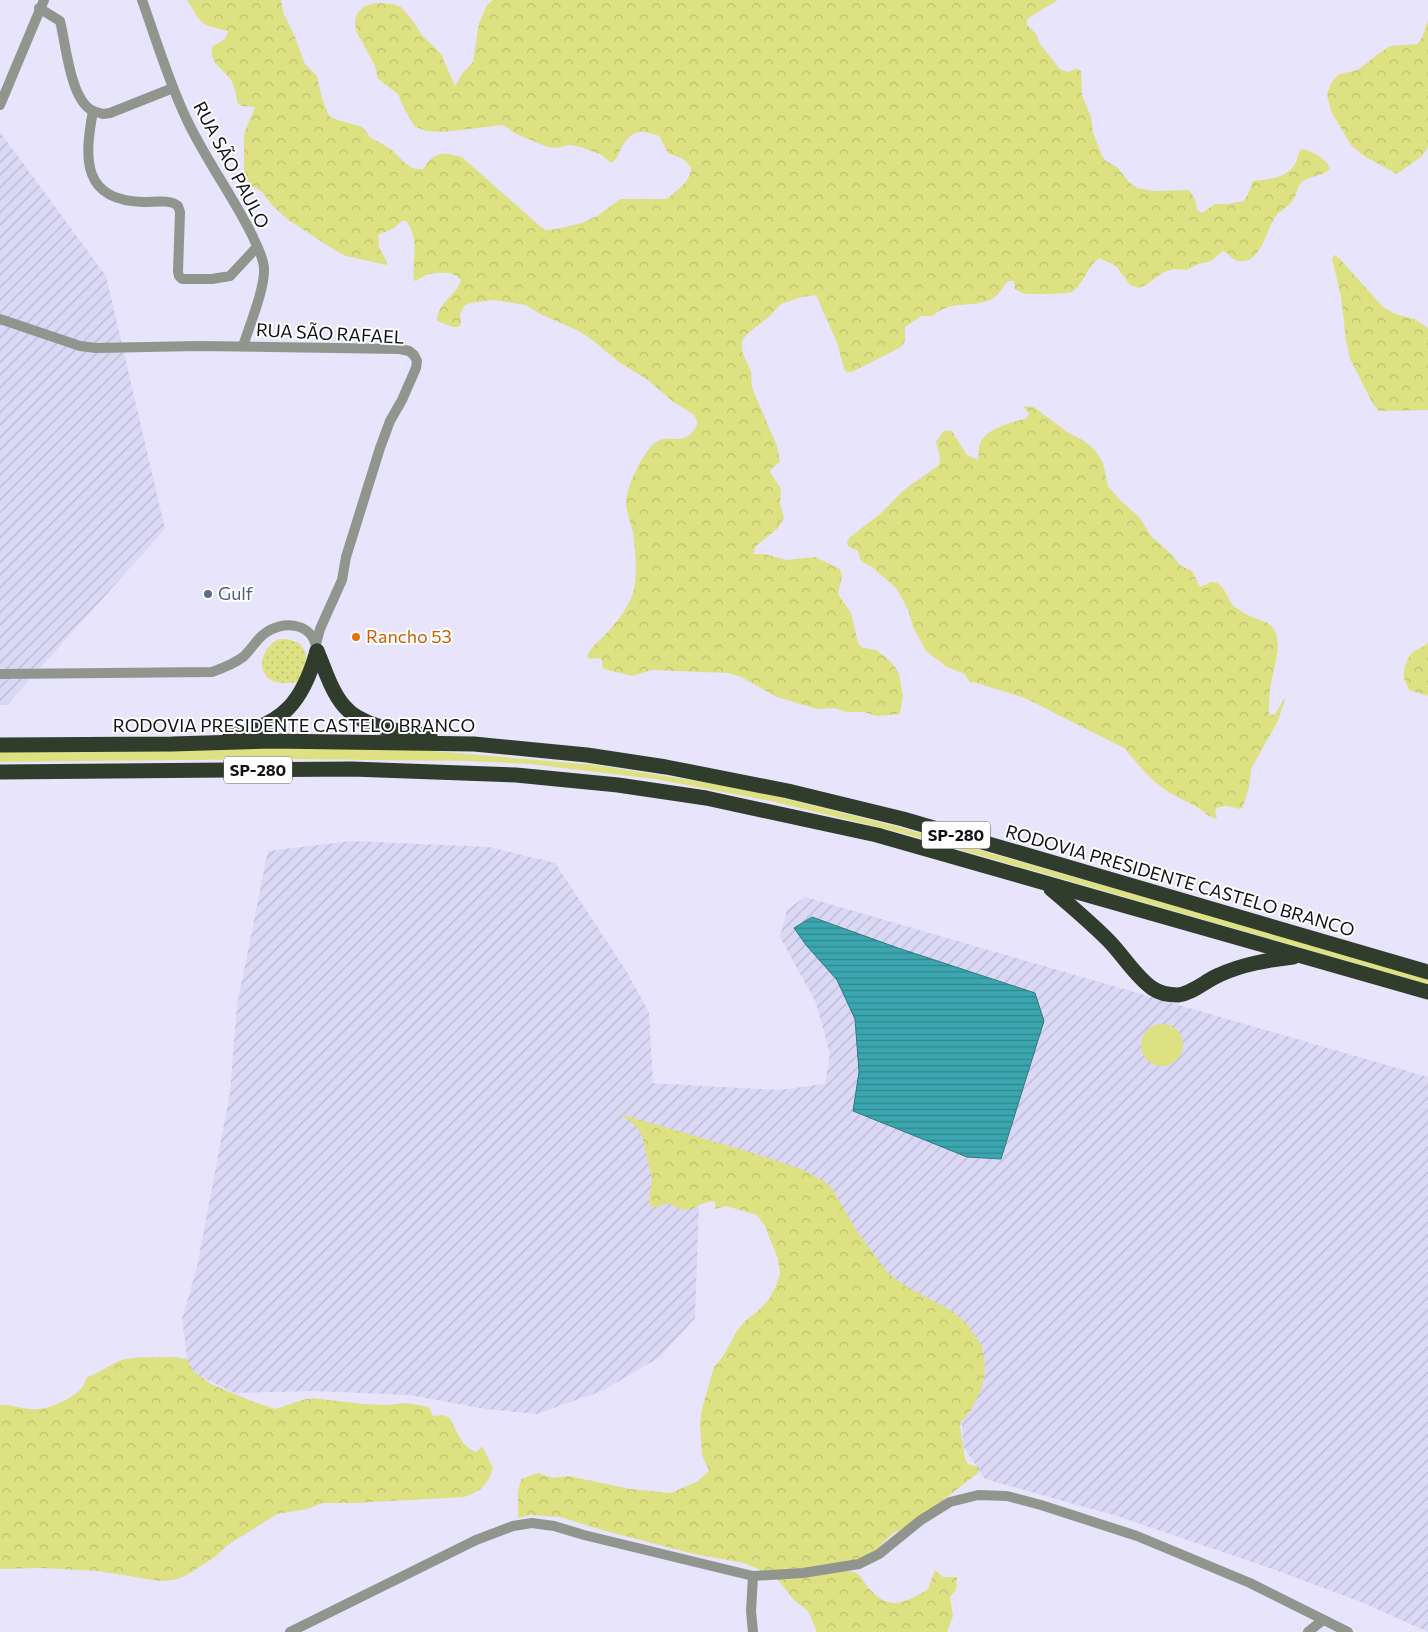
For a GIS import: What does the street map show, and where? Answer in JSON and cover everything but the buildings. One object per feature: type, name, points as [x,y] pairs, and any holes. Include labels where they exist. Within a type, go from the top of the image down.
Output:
[{"type":"highway","points":[[316,648],[337,696],[345,707],[358,717],[382,727],[474,744]]},
{"type":"highway","points":[[172,744],[246,732],[280,716],[293,704],[300,694],[311,671],[316,648]]},
{"type":"highway","name":"RODOVIA PRESIDENTE CASTELO BRANCO","points":[[0,745],[172,744],[273,741],[474,744],[656,765],[788,791],[902,819],[1428,972]]},
{"type":"highway","name":"SP-280","points":[[0,772],[352,769],[516,774],[618,784],[706,798],[877,835],[1428,992]]},
{"type":"highway","points":[[1046,884],[1108,940],[1145,982],[1164,994],[1178,995],[1192,991],[1239,966],[1299,956]]},
{"type":"street","name":"RUA SÃO PAULO","points":[[142,0],[173,88],[193,132],[245,222],[263,264],[263,278],[243,346]]},
{"type":"street","points":[[0,105],[42,4],[60,21],[79,96],[85,105],[93,111],[103,114],[110,113],[173,88]]},
{"type":"street","points":[[93,111],[87,152],[92,178],[104,191],[122,200],[169,202],[178,206],[180,212],[178,272],[180,277],[190,280],[230,276],[257,247]]},
{"type":"street","name":"RUA SÃO RAFAEL","points":[[0,319],[80,346],[96,348],[243,346],[400,349],[409,351],[417,361],[414,375],[390,421],[380,448],[346,557],[342,580],[320,629],[316,648]]},
{"type":"street","points":[[0,674],[212,672],[236,662],[244,656],[264,633],[285,626],[300,626],[306,630],[316,648]]},
{"type":"street","points":[[290,1632],[476,1540],[513,1526],[532,1523],[554,1526],[752,1576],[803,1573],[859,1564],[879,1554],[921,1520],[950,1502],[978,1495],[1008,1496],[1041,1504],[1137,1536],[1250,1583],[1348,1632]]},
{"type":"street","points":[[752,1576],[751,1611],[753,1632]]},
{"type":"street","points":[[1308,1632],[1323,1620]]},
{"type":"shaded area","points":[[0,132],[106,276],[165,529],[7,705],[0,705]]},
{"type":"shaded area","points":[[352,841],[489,847],[555,863],[625,969],[649,1012],[653,1083],[778,1090],[825,1084],[830,1054],[816,1003],[780,937],[787,910],[805,897],[1428,1077],[1428,1632],[1361,1602],[1270,1568],[1117,1516],[985,1479],[963,1446],[961,1397],[916,1313],[814,1178],[699,1202],[695,1318],[660,1357],[604,1390],[537,1414],[486,1409],[409,1395],[314,1391],[235,1393],[189,1371],[182,1319],[197,1267],[230,1093],[237,1005],[268,851]]},
{"type":"shaded area","points":[[812,917],[898,948],[1035,993],[1044,1021],[1001,1159],[967,1157],[853,1111],[859,1072],[855,1019],[837,980],[806,945],[794,928]]},
{"type":"green space","points":[[187,0],[281,0],[283,12],[305,64],[317,76],[322,98],[329,116],[363,127],[372,138],[392,150],[408,165],[417,169],[423,169],[431,159],[440,154],[462,157],[546,230],[582,223],[599,215],[620,199],[667,199],[689,177],[691,167],[683,159],[668,153],[659,136],[642,132],[634,134],[626,141],[617,158],[611,163],[602,155],[580,147],[570,145],[557,148],[548,147],[516,134],[503,125],[443,132],[426,131],[414,126],[398,94],[378,79],[375,66],[356,31],[355,20],[358,12],[365,6],[376,3],[393,4],[401,7],[421,34],[441,54],[455,86],[462,74],[473,62],[479,23],[487,5],[493,0],[1058,0],[1030,17],[1027,20],[1027,25],[1036,34],[1040,44],[1060,69],[1067,72],[1077,69],[1081,71],[1082,95],[1091,117],[1093,132],[1102,156],[1106,161],[1117,167],[1129,182],[1137,188],[1153,191],[1189,190],[1195,199],[1197,210],[1202,213],[1215,204],[1244,201],[1253,181],[1265,180],[1287,173],[1295,164],[1302,149],[1319,156],[1330,169],[1300,184],[1293,200],[1272,222],[1258,252],[1247,260],[1237,261],[1223,251],[1211,261],[1198,264],[1187,270],[1174,269],[1164,272],[1146,285],[1138,288],[1130,285],[1116,266],[1099,258],[1091,266],[1083,280],[1069,293],[1025,294],[1015,289],[1014,281],[1009,281],[990,300],[953,306],[939,311],[933,316],[921,316],[905,327],[905,341],[901,347],[852,372],[847,372],[844,369],[838,345],[816,295],[802,297],[781,304],[770,316],[747,334],[742,341],[742,351],[751,372],[752,388],[777,446],[780,462],[770,472],[781,489],[780,503],[784,518],[778,528],[756,546],[753,554],[765,554],[786,560],[815,557],[840,569],[842,576],[838,594],[851,613],[858,643],[863,648],[876,650],[888,659],[899,674],[903,696],[900,714],[877,716],[864,712],[847,712],[834,708],[817,709],[777,697],[741,677],[728,673],[652,670],[632,676],[604,669],[600,658],[590,659],[587,657],[592,648],[621,616],[628,605],[635,586],[636,571],[633,532],[626,502],[633,476],[649,448],[656,442],[662,439],[683,438],[693,431],[698,423],[694,415],[672,401],[648,380],[619,362],[579,331],[540,314],[526,305],[494,300],[470,303],[464,306],[460,314],[461,323],[459,327],[453,327],[437,321],[440,309],[459,286],[461,280],[451,274],[433,273],[414,281],[414,243],[411,228],[406,221],[402,221],[394,228],[378,235],[379,247],[387,265],[346,256],[287,219],[271,204],[262,192],[249,184],[244,178],[244,134],[255,107],[238,104],[232,82],[217,65],[213,57],[212,47],[225,39],[228,31],[203,23]]},
{"type":"green space","points":[[1428,20],[1428,147],[1422,156],[1397,174],[1364,156],[1351,145],[1331,111],[1327,94],[1331,83],[1339,74],[1358,70],[1390,46],[1417,44],[1422,38]]},
{"type":"green space","points":[[1335,255],[1383,307],[1395,314],[1415,319],[1428,328],[1428,410],[1379,411],[1373,404],[1350,359],[1341,297],[1332,258]]},
{"type":"green space","points":[[1023,406],[1034,407],[1095,450],[1103,463],[1108,486],[1140,518],[1151,536],[1181,566],[1192,571],[1200,587],[1216,582],[1222,587],[1234,606],[1248,615],[1268,623],[1274,630],[1278,646],[1270,690],[1269,714],[1275,714],[1286,696],[1278,721],[1251,769],[1249,787],[1243,807],[1240,809],[1227,806],[1221,807],[1215,810],[1217,819],[1209,816],[1156,783],[1124,748],[1025,698],[973,682],[970,683],[965,674],[947,667],[926,651],[913,627],[908,609],[896,588],[872,567],[864,563],[860,559],[858,551],[848,546],[847,542],[850,537],[880,514],[905,489],[939,465],[940,458],[936,442],[942,433],[952,431],[966,454],[978,460],[980,443],[989,433],[1001,426],[1027,418],[1029,413]]},
{"type":"green space","points":[[279,639],[297,642],[302,646],[306,658],[303,682],[274,682],[263,670],[262,664],[265,652]]},
{"type":"green space","points":[[1428,642],[1428,696],[1409,690],[1404,680],[1404,675],[1409,656]]},
{"type":"green space","points":[[398,748],[596,765],[772,795],[899,827],[1428,978],[1428,984],[898,832],[771,801],[655,779],[529,764],[468,761],[287,759],[0,762],[0,751]]},
{"type":"green space","points":[[1162,1024],[1177,1030],[1183,1045],[1177,1060],[1162,1066],[1147,1060],[1141,1045],[1147,1030]]},
{"type":"green space","points":[[620,1114],[756,1154],[803,1170],[824,1181],[832,1188],[856,1230],[888,1273],[904,1285],[952,1311],[967,1324],[982,1346],[985,1365],[984,1379],[971,1410],[961,1422],[960,1427],[965,1459],[968,1464],[979,1467],[978,1473],[911,1525],[893,1533],[871,1555],[808,1577],[837,1572],[854,1572],[882,1600],[896,1603],[911,1599],[928,1589],[935,1570],[943,1577],[957,1577],[956,1590],[950,1597],[953,1616],[947,1632],[817,1632],[808,1611],[794,1600],[779,1581],[772,1575],[744,1563],[694,1554],[560,1517],[530,1515],[518,1518],[518,1492],[521,1479],[538,1473],[553,1478],[568,1476],[630,1489],[671,1493],[698,1481],[709,1471],[702,1455],[700,1423],[714,1367],[723,1356],[737,1331],[769,1299],[780,1273],[778,1259],[765,1226],[757,1215],[726,1206],[715,1209],[715,1202],[703,1203],[694,1208],[683,1210],[669,1203],[651,1207],[649,1201],[652,1179],[642,1136],[636,1126]]},
{"type":"green space","points":[[173,1357],[187,1359],[193,1371],[211,1384],[276,1409],[313,1398],[362,1404],[388,1405],[407,1403],[429,1407],[433,1416],[443,1415],[450,1418],[467,1447],[477,1452],[482,1446],[493,1468],[483,1487],[464,1497],[323,1503],[307,1509],[277,1514],[228,1545],[216,1556],[187,1575],[174,1580],[160,1581],[97,1571],[41,1568],[0,1569],[0,1405],[31,1409],[50,1407],[79,1391],[87,1377],[122,1360]]},
{"type":"place","name":"Gulf","points":[[208,594]]},
{"type":"place","name":"Rancho 53","points":[[356,637]]}]
